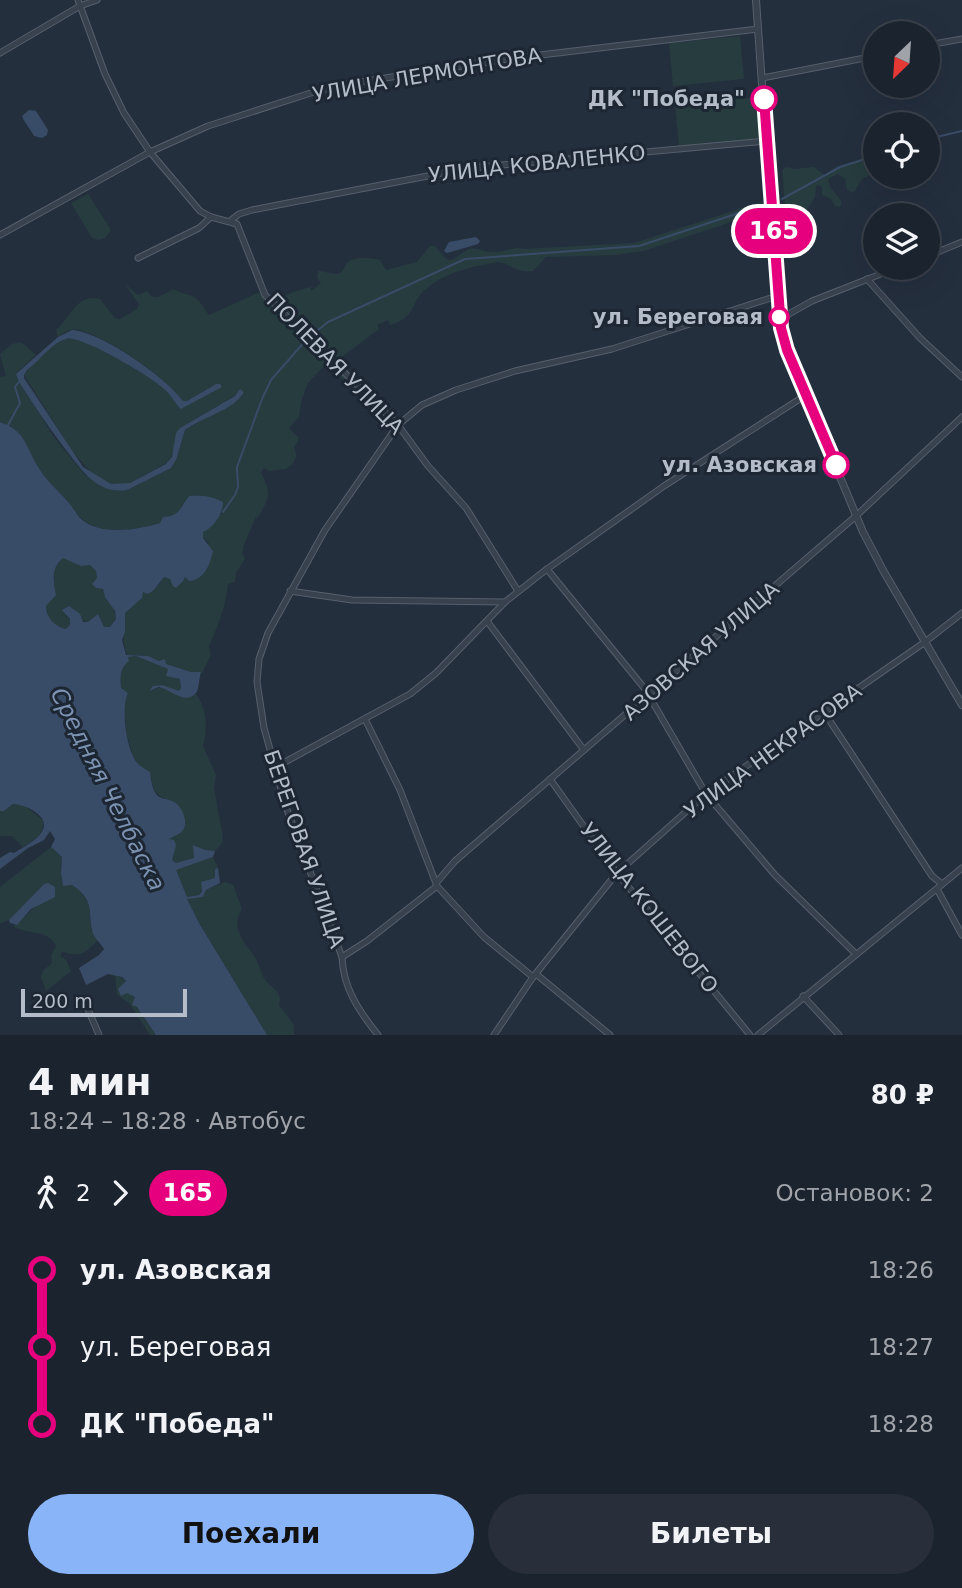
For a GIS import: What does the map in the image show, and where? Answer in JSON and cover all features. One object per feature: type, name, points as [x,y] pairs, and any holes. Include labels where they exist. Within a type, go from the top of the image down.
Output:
[{"type":"street","points":[[0,53],[79,3],[97,0]]},
{"type":"street","points":[[756,0],[777,296],[787,350],[856,516],[880,564],[962,705]]},
{"type":"street","points":[[79,3],[114,95],[150,152],[197,208],[211,217],[230,220]]},
{"type":"street","name":"УЛИЦА ЛЕРМОНТОВА","points":[[0,235],[150,152],[208,126],[347,84],[507,59],[758,29]]},
{"type":"street","points":[[940,43],[962,38]]},
{"type":"street","points":[[762,78],[863,58]]},
{"type":"street","name":"УЛИЦА КОВАЛЕНКО","points":[[230,220],[253,210],[468,168],[767,141]]},
{"type":"street","points":[[138,258],[200,229],[211,217]]},
{"type":"street","name":"ПОЛЕВАЯ УЛИЦА","points":[[230,220],[237,224],[261,287],[271,302],[398,425],[428,466],[466,508],[518,590]]},
{"type":"street","points":[[940,251],[962,242]]},
{"type":"street","points":[[780,319],[812,301],[864,280]]},
{"type":"street","points":[[868,280],[913,331],[962,377]]},
{"type":"street","name":"БЕРЕГОВАЯ УЛИЦА","points":[[378,1035],[348,989],[342,973],[342,957],[300,847],[274,768],[260,704],[257,671],[263,644],[290,591],[325,530],[398,425],[422,405],[515,370],[612,349],[777,296]]},
{"type":"street","points":[[274,768],[422,685],[518,590],[664,486],[806,395]]},
{"type":"street","name":"АЗОВСКАЯ УЛИЦА","points":[[342,957],[367,941],[437,884],[454,862],[856,516],[962,417]]},
{"type":"street","points":[[547,569],[645,689],[706,794],[775,875],[856,954]]},
{"type":"street","points":[[290,591],[352,600],[505,602]]},
{"type":"street","name":"УЛИЦА НЕКРАСОВА","points":[[494,1035],[534,975],[617,873],[706,794],[925,642],[962,613]]},
{"type":"street","points":[[487,621],[584,750]]},
{"type":"street","points":[[824,712],[939,886],[962,935]]},
{"type":"street","points":[[365,719],[400,790],[437,884],[491,944],[610,1035]]},
{"type":"street","name":"УЛИЦА КОШЕВОГО","points":[[550,779],[617,873],[750,1035]]},
{"type":"street","points":[[758,1035],[962,868]]},
{"type":"street","points":[[803,996],[839,1035]]},
{"type":"street","points":[[83,1000],[99,1035]]},
{"type":"green space","points":[[740,36],[744,79],[673,86],[669,43]]},
{"type":"green space","points":[[758,97],[762,139],[679,147],[675,105]]},
{"type":"green space","points":[[863,158],[863,179],[854,193],[847,190],[845,179],[838,174],[828,179],[830,187],[842,202],[840,207],[822,195],[822,187],[818,185],[815,197],[802,217],[786,217],[782,170],[786,167],[813,167],[825,175],[836,167]]},
{"type":"green space","points":[[88,194],[110,228],[105,238],[92,238],[71,203]]},
{"type":"green space","points":[[767,200],[768,210],[643,251],[616,255],[546,257],[533,271],[518,270],[498,262],[452,274],[421,293],[405,318],[390,325],[388,320],[377,325],[379,329],[338,360],[275,300],[311,287],[311,291],[321,283],[317,278],[318,271],[340,273],[347,263],[357,258],[380,260],[386,270],[417,262],[430,246],[435,246],[450,260],[472,248],[495,252],[515,248],[634,243]]},
{"type":"green space","points":[[124,283],[138,295],[147,291],[151,296],[158,297],[174,289],[195,297],[209,315],[260,292],[280,317],[357,390],[356,392],[326,364],[308,383],[299,417],[289,428],[299,438],[294,448],[295,460],[286,469],[269,471],[264,468],[261,472],[267,486],[267,500],[257,519],[256,516],[243,547],[245,559],[236,573],[235,582],[228,584],[223,608],[209,646],[211,654],[202,674],[165,664],[165,659],[159,661],[148,656],[127,655],[124,618],[142,592],[154,591],[164,577],[188,578],[209,543],[203,538],[203,532],[223,512],[183,504],[176,515],[163,517],[160,523],[120,530],[99,528],[80,517],[46,478],[20,434],[0,422],[0,377],[6,376],[0,354],[12,344],[21,342],[36,355],[16,373],[19,382],[54,437],[84,474],[100,486],[127,490],[171,468],[185,430],[242,396],[239,393],[180,428],[170,461],[130,483],[111,484],[91,473],[73,452],[24,375],[58,343],[69,338],[77,339],[117,358],[164,388],[181,409],[222,386],[216,384],[183,401],[150,370],[105,341],[76,330],[58,337],[56,330],[75,307],[86,299],[100,299],[115,318],[120,319],[137,309],[139,304]]},
{"type":"green space","points":[[63,558],[74,560],[81,566],[90,564],[96,571],[99,584],[115,613],[116,619],[110,627],[104,627],[98,614],[88,622],[64,615],[70,619],[70,625],[66,629],[58,626],[49,617],[46,605],[56,595],[54,575],[56,566]]},
{"type":"green space","points":[[136,656],[169,669],[168,676],[180,679],[179,691],[158,685],[153,690],[162,687],[182,697],[196,694],[206,726],[203,746],[216,775],[214,788],[222,843],[215,851],[193,845],[194,858],[176,863],[172,860],[168,839],[171,800],[161,797],[155,791],[150,772],[140,766],[133,757],[127,735],[120,677],[127,657]]},
{"type":"green space","points":[[13,804],[24,805],[43,820],[40,833],[23,847],[12,836],[0,836],[0,811]]},
{"type":"green space","points":[[51,847],[62,857],[63,886],[72,885],[86,899],[93,933],[98,940],[82,953],[61,953],[71,971],[46,991],[41,977],[43,971],[52,963],[51,956],[56,946],[43,934],[13,926],[40,903],[44,884],[9,920],[0,924],[0,887]]},
{"type":"green space","points":[[213,857],[218,868],[215,869],[215,878],[206,882],[199,895],[187,897],[175,870]]},
{"type":"green space","points":[[225,882],[233,885],[242,909],[237,922],[240,935],[255,957],[265,980],[279,994],[279,1005],[294,1025],[294,1035],[267,1035],[187,899],[202,897],[206,890]]},
{"type":"green space","points":[[115,974],[126,981],[121,986],[135,997],[137,1007],[156,1035],[150,1035],[129,1003],[117,995]]},
{"type":"water","points":[[29,110],[36,111],[48,130],[47,135],[42,138],[34,136],[23,119],[22,116]]},
{"type":"water","points":[[476,237],[480,241],[478,244],[447,253],[444,251],[449,242]]},
{"type":"water","points":[[72,330],[99,338],[132,357],[163,380],[183,401],[216,384],[222,387],[181,409],[166,390],[100,349],[74,339],[66,339],[51,348],[27,370],[24,378],[83,467],[111,484],[130,483],[166,464],[172,457],[176,433],[180,428],[235,396],[240,389],[244,392],[233,404],[185,430],[171,468],[127,490],[106,488],[89,478],[76,462],[51,430],[16,374],[58,337]]},
{"type":"water","name":"Средняя Челбаска","points":[[0,422],[20,434],[44,475],[81,519],[98,528],[119,530],[160,523],[163,517],[179,511],[189,496],[207,496],[223,502],[217,520],[203,532],[203,538],[213,551],[202,575],[189,581],[185,577],[176,588],[170,579],[164,577],[154,590],[148,594],[143,592],[142,598],[125,613],[122,640],[126,655],[148,656],[159,661],[165,659],[166,664],[191,672],[201,672],[197,691],[187,698],[159,687],[149,691],[153,686],[162,685],[179,691],[180,679],[166,676],[168,669],[136,656],[128,657],[129,661],[121,673],[121,688],[128,693],[125,724],[134,759],[150,772],[156,794],[175,803],[185,818],[182,831],[169,839],[174,840],[176,845],[172,860],[176,863],[194,858],[193,845],[215,851],[213,857],[176,870],[187,897],[199,895],[202,891],[201,882],[215,878],[215,869],[218,868],[220,883],[206,890],[203,897],[187,899],[267,1035],[156,1035],[137,1007],[132,1005],[135,997],[127,993],[121,996],[118,989],[126,981],[122,977],[108,974],[86,985],[79,968],[104,949],[93,933],[87,900],[72,885],[63,886],[62,857],[51,847],[55,839],[50,831],[44,840],[28,848],[0,869],[0,858],[10,852],[14,853],[37,838],[44,828],[44,822],[34,811],[21,805],[13,804],[0,811]],"holes":[[[63,558],[81,566],[90,565],[96,571],[97,578],[92,584],[103,589],[115,611],[116,619],[110,627],[104,627],[98,614],[88,622],[83,622],[80,614],[69,606],[62,610],[70,619],[70,625],[66,629],[49,618],[46,606],[56,595],[56,566]]]},
{"type":"water","points":[[48,883],[55,887],[55,897],[31,909],[17,925],[10,923],[9,920]]},
{"type":"waterway","points":[[940,136],[962,131]]},
{"type":"waterway","points":[[782,199],[840,167],[863,160]]},
{"type":"waterway","points":[[313,334],[328,322],[465,259],[639,246],[763,205]]},
{"type":"waterway","points":[[223,512],[238,487],[237,467],[271,380],[306,340]]},
{"type":"waterway","points":[[8,425],[20,403],[15,387],[19,382]]},
{"type":"bus line","name":"165","points":[[764,99],[781,328],[787,350],[836,465]]},
{"type":"place","name":"ДК \"Победа\"","points":[[764,99]]},
{"type":"place","name":"ул. Береговая","points":[[779,317]]},
{"type":"place","name":"ул. Азовская","points":[[836,465]]}]
